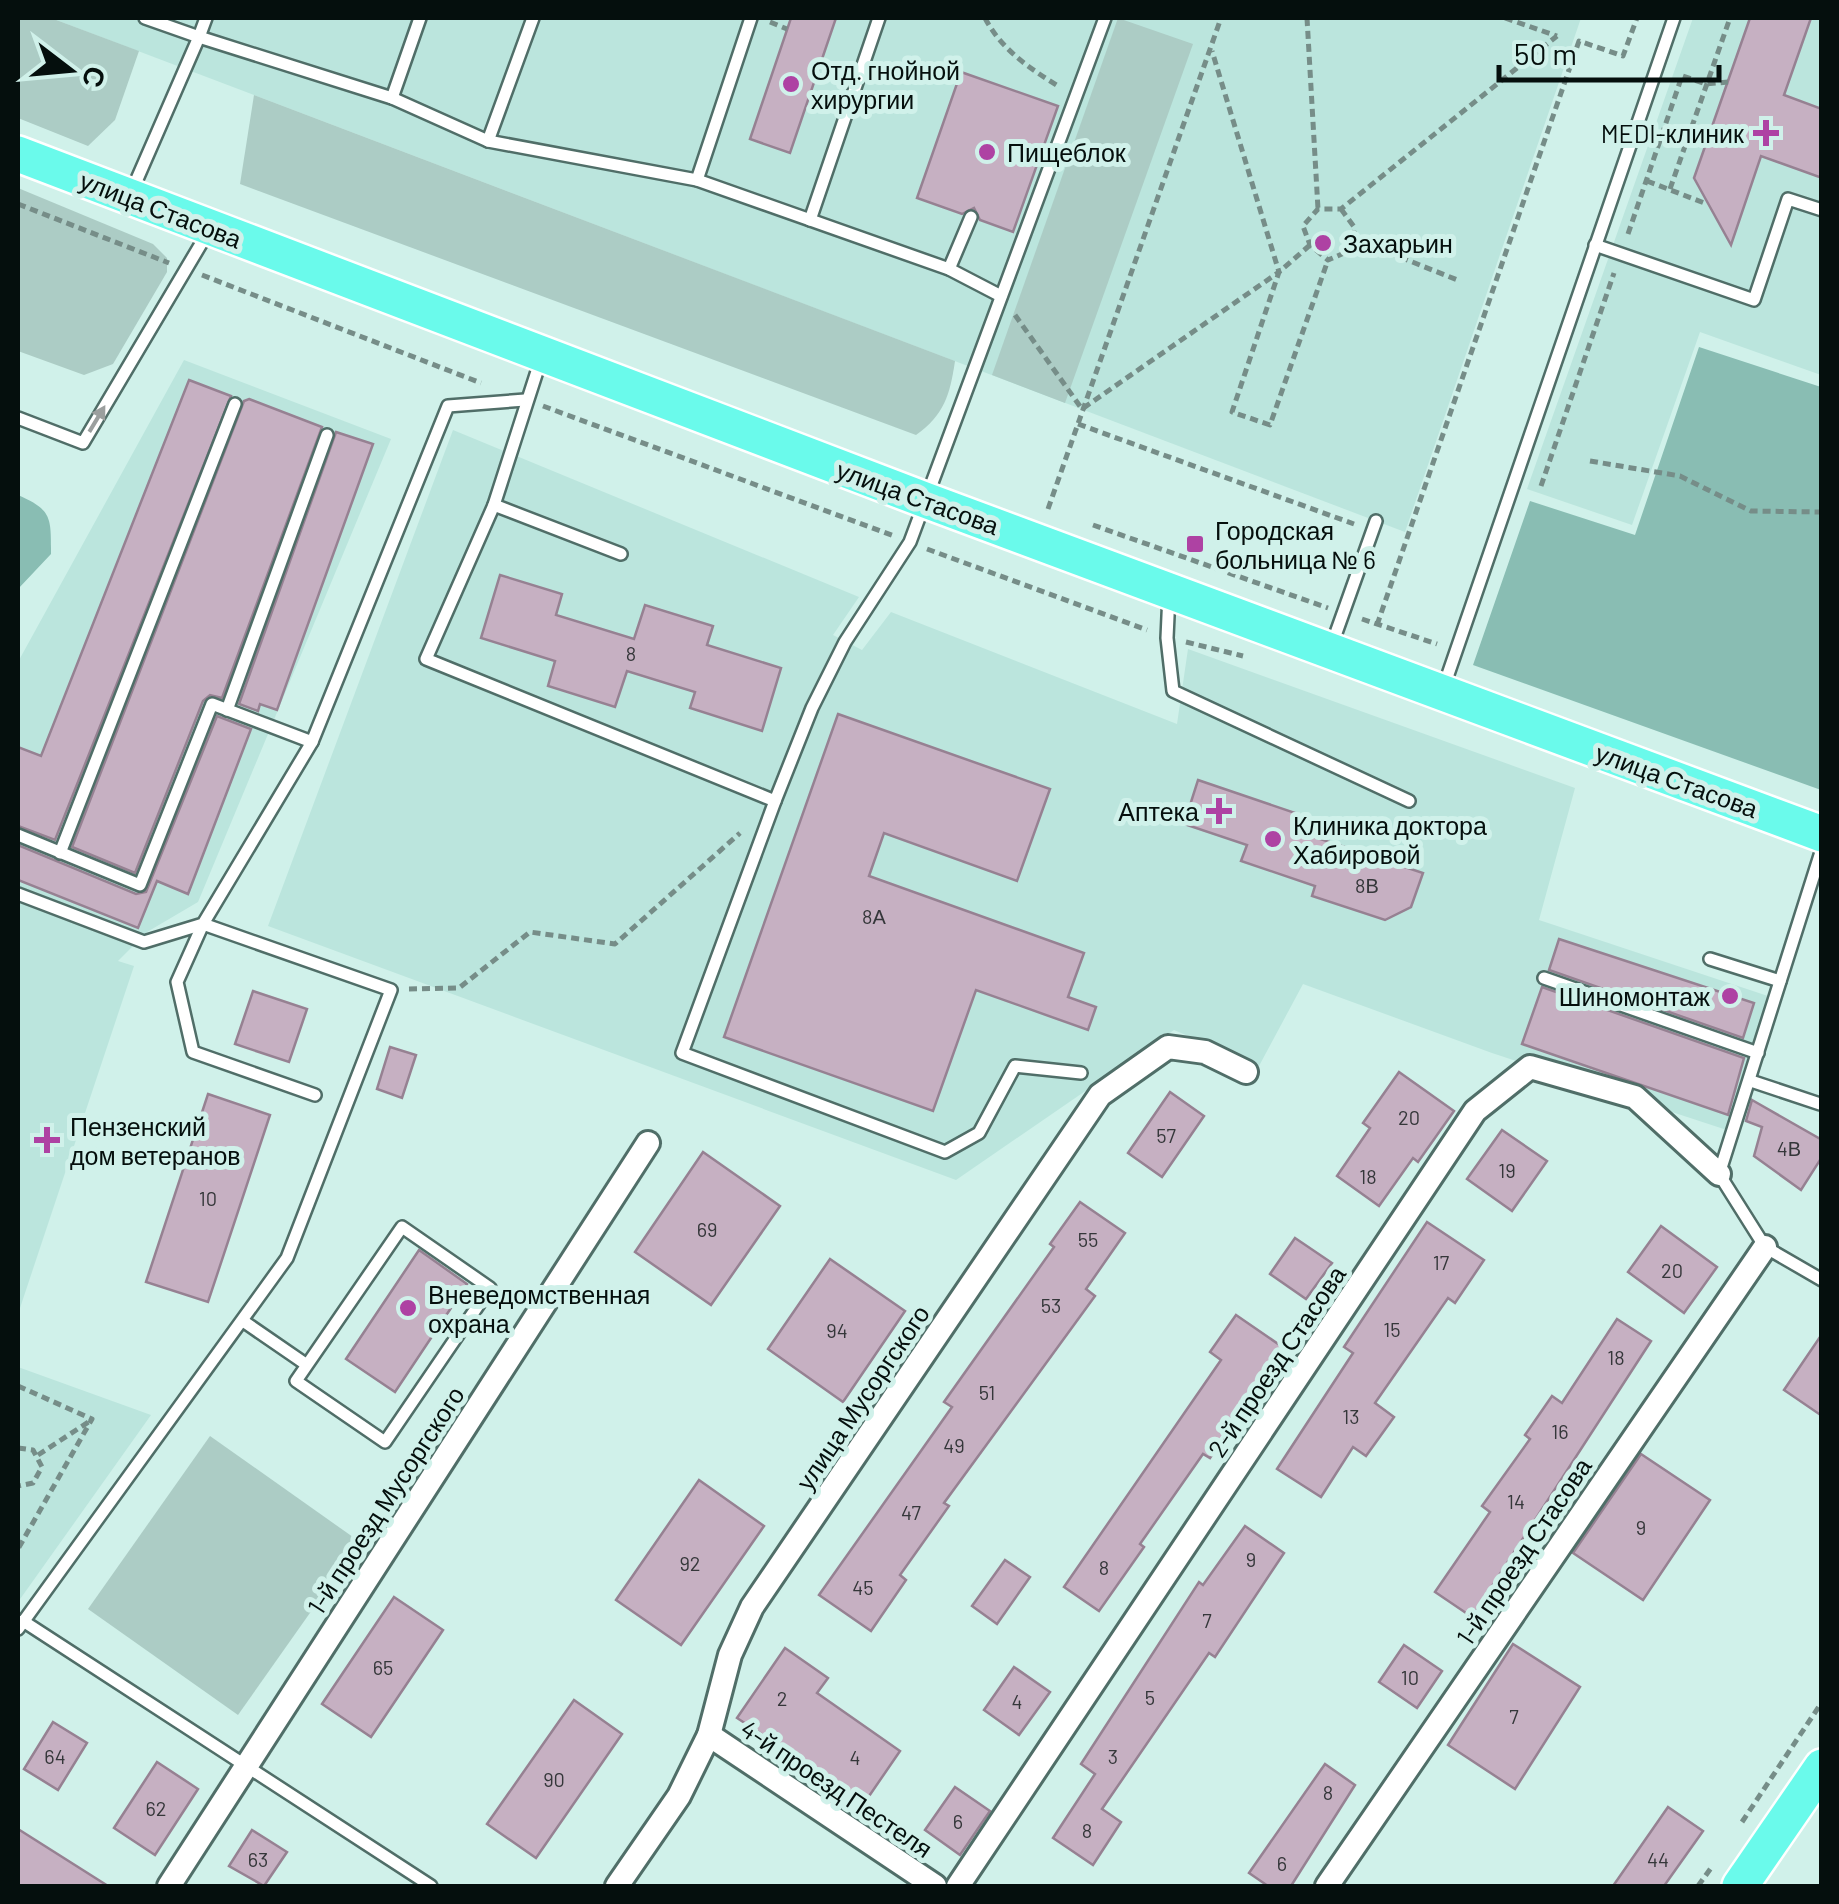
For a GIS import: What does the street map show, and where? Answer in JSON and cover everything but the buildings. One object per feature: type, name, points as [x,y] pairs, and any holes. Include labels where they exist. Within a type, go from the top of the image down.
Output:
[{"type":"main road","name":"улица Стасова","points":[[18,154],[925,500],[1822,834]]},
{"type":"main road","points":[[1740,1886],[1822,1766]]},
{"type":"street","name":"улица Мусоргского","points":[[617,1886],[680,1796],[709,1735],[730,1655],[752,1607],[1100,1095],[1168,1047],[1205,1052],[1246,1072]]},
{"type":"street","name":"2-й проезд Стасова","points":[[958,1886],[1476,1111],[1530,1067],[1635,1097],[1719,1174]]},
{"type":"street","name":"1-й проезд Мусоргского","points":[[169,1886],[648,1143]]},
{"type":"street","name":"1-й проезд Стасова","points":[[1326,1886],[1766,1246]]},
{"type":"street","name":"4-й проезд Пестеля","points":[[709,1735],[935,1886]]},
{"type":"lane","points":[[145,18],[392,98],[488,141],[697,180],[949,269],[1001,296]]},
{"type":"lane","points":[[129,197],[206,18]]},
{"type":"lane","points":[[392,98],[420,18]]},
{"type":"lane","points":[[488,141],[532,18]]},
{"type":"lane","points":[[697,180],[750,18]]},
{"type":"lane","points":[[810,220],[878,18]]},
{"type":"lane","points":[[1081,1073],[1015,1066],[979,1134],[946,1152],[682,1053],[812,708],[845,642],[910,542],[1105,18]]},
{"type":"lane","points":[[1441,693],[1501,502],[1674,18]]},
{"type":"lane","points":[[1596,245],[1754,300],[1788,199],[1822,210]]},
{"type":"lane","points":[[949,269],[971,217]]},
{"type":"lane","points":[[18,418],[83,443],[210,228]]},
{"type":"lane","points":[[543,355],[494,505],[426,659],[775,802]]},
{"type":"lane","points":[[316,1095],[193,1052],[176,982],[203,924],[312,742],[448,406],[526,400]]},
{"type":"lane","points":[[60,853],[235,404]]},
{"type":"lane","points":[[227,710],[327,436]]},
{"type":"lane","points":[[494,505],[621,554]]},
{"type":"lane","points":[[1330,651],[1374,526]]},
{"type":"lane","points":[[1170,590],[1167,638],[1173,691],[1409,801]]},
{"type":"lane","points":[[18,835],[140,884],[212,704],[312,742]]},
{"type":"lane","points":[[1822,849],[1719,1174],[1766,1246],[1822,1280]]},
{"type":"lane","points":[[18,894],[144,942],[203,924],[391,990],[287,1258],[20,1626],[248,1764],[431,1886]]},
{"type":"lane","points":[[1710,959],[1780,981]]},
{"type":"lane","points":[[1544,978],[1758,1053]]},
{"type":"lane","points":[[1750,1080],[1820,1104]]},
{"type":"lane","points":[[402,1227],[490,1288],[385,1442],[296,1381],[307,1365],[402,1227]]},
{"type":"lane","points":[[244,1321],[307,1365]]},
{"type":"path","points":[[985,18],[992,32],[1024,65],[1076,97]]},
{"type":"path","points":[[1066,516],[1048,509],[1221,18]]},
{"type":"path","points":[[1308,18],[1318,209],[1303,226],[1310,244],[1328,260]]},
{"type":"path","points":[[1318,209],[1341,210],[1558,36],[1505,18]]},
{"type":"path","points":[[1378,625],[1579,41],[1623,56],[1637,18]]},
{"type":"path","points":[[1670,188],[1730,18]]},
{"type":"path","points":[[1212,51],[1278,272],[1232,412],[1270,425],[1328,260],[1349,250],[1355,228],[1341,210]]},
{"type":"path","points":[[1541,486],[1682,76]]},
{"type":"path","points":[[1706,84],[1728,82]]},
{"type":"path","points":[[1620,172],[1707,204]]},
{"type":"path","points":[[18,204],[526,400]]},
{"type":"path","points":[[1352,238],[1460,281]]},
{"type":"path","points":[[1082,409],[1278,272],[1310,244]]},
{"type":"path","points":[[1001,296],[1082,409]]},
{"type":"path","points":[[1078,424],[1374,526],[1408,544]]},
{"type":"path","points":[[1590,461],[1680,476],[1751,511],[1822,512]]},
{"type":"path","points":[[1084,522],[1456,650]]},
{"type":"path","points":[[391,990],[460,988],[530,932],[615,944],[775,802]]},
{"type":"path","points":[[18,1386],[92,1419]]},
{"type":"path","points":[[38,1455],[92,1419]]},
{"type":"path","points":[[19,1544],[92,1419]]},
{"type":"path","points":[[18,1448],[38,1455]]},
{"type":"path","points":[[18,1486],[28,1486],[38,1478],[42,1466],[38,1455]]},
{"type":"path","points":[[1740,1825],[1822,1702]]},
{"type":"path","points":[[1698,1886],[1719,1856]]},
{"type":"shaded area","points":[[51,18],[1581,18],[1405,532]]},
{"type":"shaded area","points":[[1693,18],[1821,18],[1821,375],[1700,332],[1632,525],[1527,489]]},
{"type":"shaded area","points":[[184,360],[391,439],[198,902],[147,932],[118,961],[134,966],[18,1314],[18,662]]},
{"type":"shaded area","points":[[453,430],[859,597],[833,635],[862,650],[891,612],[1177,724],[1188,649],[1575,788],[1539,920],[1780,1000],[1739,1134],[1492,1053],[1303,984],[1259,1066],[1174,1030],[956,1180],[268,926]]},
{"type":"shaded area","points":[[18,1367],[151,1415],[18,1602]]},
{"type":"green space","points":[[18,18],[51,18],[139,51],[115,120],[88,146],[18,118]]},
{"type":"green space","points":[[1118,18],[1193,44],[1065,403],[992,375]]},
{"type":"green space","points":[[254,95],[955,361],[944,403],[916,435],[240,184]]},
{"type":"green space","points":[[18,188],[153,244],[167,258],[167,272],[113,364],[84,375],[18,351]]},
{"type":"green space","points":[[1699,347],[1821,387],[1821,790],[1473,665],[1530,501],[1635,535]]},
{"type":"green space","points":[[18,495],[38,505],[47,516],[51,554],[18,589]]},
{"type":"green space","points":[[210,1436],[360,1542],[238,1715],[88,1609]]},
{"type":"place","name":"Отд. гнойной хирургии","points":[[791,84]]},
{"type":"place","name":"MEDI-клиник","points":[[1766,133]]},
{"type":"place","name":"Пищеблок","points":[[987,152]]},
{"type":"place","name":"Захарьин","points":[[1323,243]]},
{"type":"place","name":"Городская больница № 6","points":[[1195,544]]},
{"type":"place","name":"Аптека","points":[[1219,811]]},
{"type":"place","name":"Клиника доктора Хабировой","points":[[1273,839]]},
{"type":"place","name":"Шиномонтаж","points":[[1730,996]]},
{"type":"place","name":"Пензенский дом ветеранов","points":[[47,1140]]},
{"type":"place","name":"Вневедомственная охрана","points":[[408,1308]]}]
